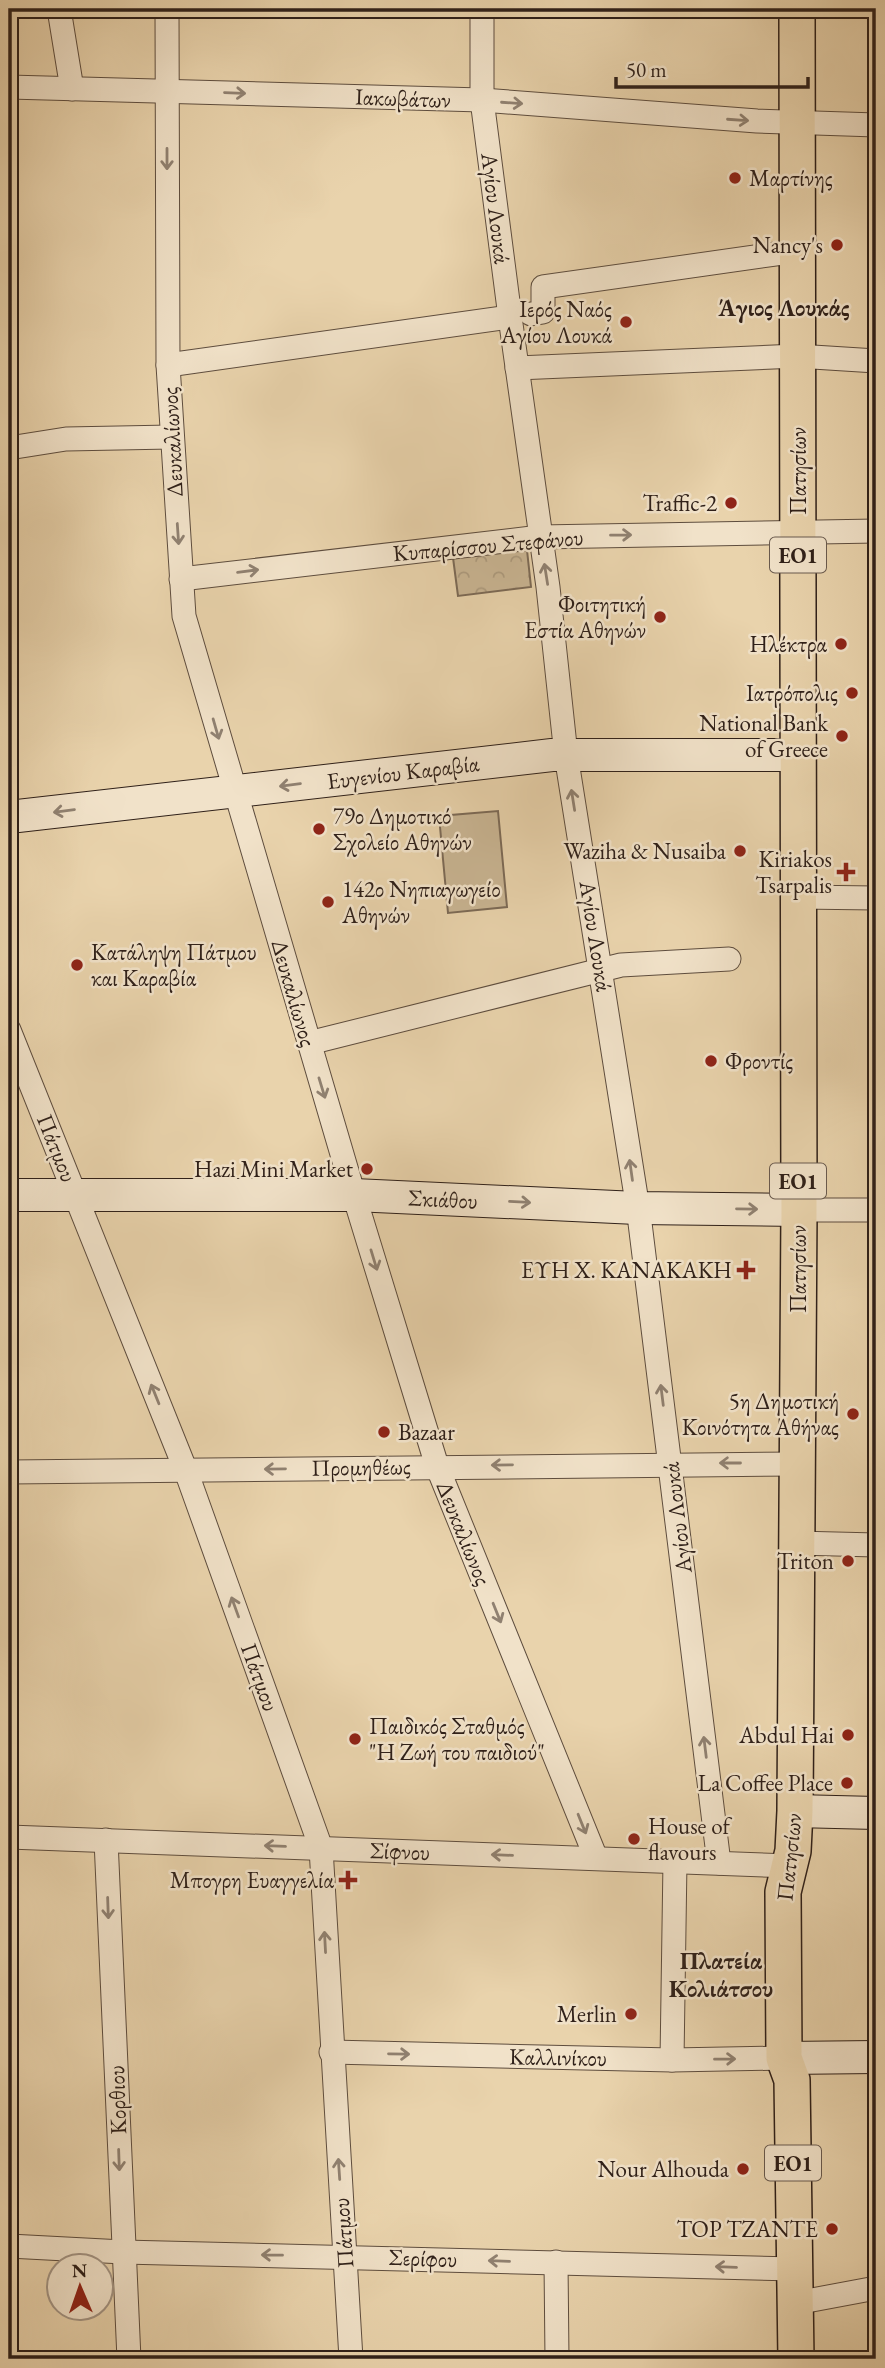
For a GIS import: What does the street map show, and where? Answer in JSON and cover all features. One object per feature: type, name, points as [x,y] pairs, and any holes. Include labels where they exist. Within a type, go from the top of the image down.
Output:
[{"type":"main road","name":"Πατησίων","points":[[796,2359],[792,2080],[784,2058],[783,1892],[790,1866],[795,1811],[798,1464],[797,9]]},
{"type":"street","points":[[59,9],[72,89]]},
{"type":"street","name":"Δευκαλίωνος","points":[[167,9],[168,365],[184,616],[234,792],[437,1466],[596,1858]]},
{"type":"street","name":"Αγίου Λουκά","points":[[482,9],[482,100],[521,315],[517,368],[566,755],[602,971],[637,1208],[719,1863]]},
{"type":"street","name":"Ιακωβάτων","points":[[9,87],[482,100],[797,123],[876,125]]},
{"type":"street","points":[[168,365],[543,312],[543,288],[797,251]]},
{"type":"street","points":[[517,368],[797,356],[876,361]]},
{"type":"street","points":[[9,448],[66,439],[171,437]]},
{"type":"street","name":"Κυπαρίσσου Στεφάνου","points":[[181,579],[540,537],[798,530],[876,531]]},
{"type":"street","name":"Ευγενίου Καραβία","points":[[9,817],[566,755],[798,755]]},
{"type":"street","points":[[798,897],[876,898]]},
{"type":"street","points":[[309,1043],[621,965],[729,959]]},
{"type":"street","name":"Πάτμου","points":[[9,1030],[186,1471],[321,1848],[351,2359]]},
{"type":"street","name":"Σκιάθου","points":[[9,1195],[354,1195],[637,1208],[876,1210]]},
{"type":"street","name":"Προμηθέως","points":[[9,1472],[671,1463],[798,1464]]},
{"type":"street","points":[[796,1543],[876,1545]]},
{"type":"street","points":[[795,1811],[876,1813]]},
{"type":"street","name":"Σίφνου","points":[[9,1837],[790,1866]]},
{"type":"street","name":"Κορθιου","points":[[106,1840],[130,2359]]},
{"type":"street","points":[[671,2060],[675,1861]]},
{"type":"street","name":"Καλλινίκου","points":[[331,2052],[671,2060],[784,2058]]},
{"type":"street","points":[[784,2058],[876,2057]]},
{"type":"street","name":"Σερίφου","points":[[9,2246],[123,2252],[556,2262],[795,2286],[876,2288]]},
{"type":"street","points":[[556,2262],[557,2359]]},
{"type":"green space","points":[[526,541],[531,587],[458,596],[452,550]]},
{"type":"green space","points":[[498,811],[507,907],[448,913],[439,816]]},
{"type":"place","name":"Μαρτίνης","points":[[735,178]]},
{"type":"place","name":"Nancy's","points":[[837,245]]},
{"type":"place","name":"Ιερός Ναός Αγίου Λουκά","points":[[626,322]]},
{"type":"place","name":"Traffic-2","points":[[731,503]]},
{"type":"place","name":"Φοιτητική Εστία Αθηνών","points":[[660,617]]},
{"type":"place","name":"Ηλέκτρα","points":[[841,644]]},
{"type":"place","name":"Ιατρόπολις","points":[[852,693]]},
{"type":"place","name":"National Bank of Greece","points":[[842,736]]},
{"type":"place","name":"79ο Δημοτικό Σχολείο Αθηνών","points":[[319,829]]},
{"type":"place","name":"Waziha & Nusaiba","points":[[740,851]]},
{"type":"place","name":"Kiriakos Tsarpalis","points":[[846,872]]},
{"type":"place","name":"142ο Νηπιαγωγείο Αθηνών","points":[[328,902]]},
{"type":"place","name":"Κατάληψη Πάτμου και Καραβία","points":[[77,965]]},
{"type":"place","name":"Φροντίς","points":[[711,1061]]},
{"type":"place","name":"Hazi Mini Market","points":[[367,1169]]},
{"type":"place","name":"ΕΥΗ Χ. ΚΑΝΑΚΑΚΗ","points":[[746,1270]]},
{"type":"place","name":"5η Δημοτική Κοινότητα Αθήνας","points":[[853,1414]]},
{"type":"place","name":"Bazaar","points":[[384,1432]]},
{"type":"place","name":"Triton","points":[[848,1561]]},
{"type":"place","name":"Abdul Hai","points":[[848,1735]]},
{"type":"place","name":"Παιδικός Σταθμός \"Η Ζωή του παιδιού\"","points":[[355,1739]]},
{"type":"place","name":"La Coffee Place","points":[[847,1783]]},
{"type":"place","name":"House of flavours","points":[[634,1839]]},
{"type":"place","name":"Μπογρη Ευαγγελία","points":[[348,1880]]},
{"type":"place","name":"Merlin","points":[[631,2014]]},
{"type":"place","name":"Nour Alhouda","points":[[743,2169]]},
{"type":"place","name":"TOP TZANTE","points":[[832,2229]]},
{"type":"district","name":"Άγιος Λουκάς","points":[[784,307]]},
{"type":"district","name":"Πλατεία Κολιάτσου","points":[[721,1974]]}]
